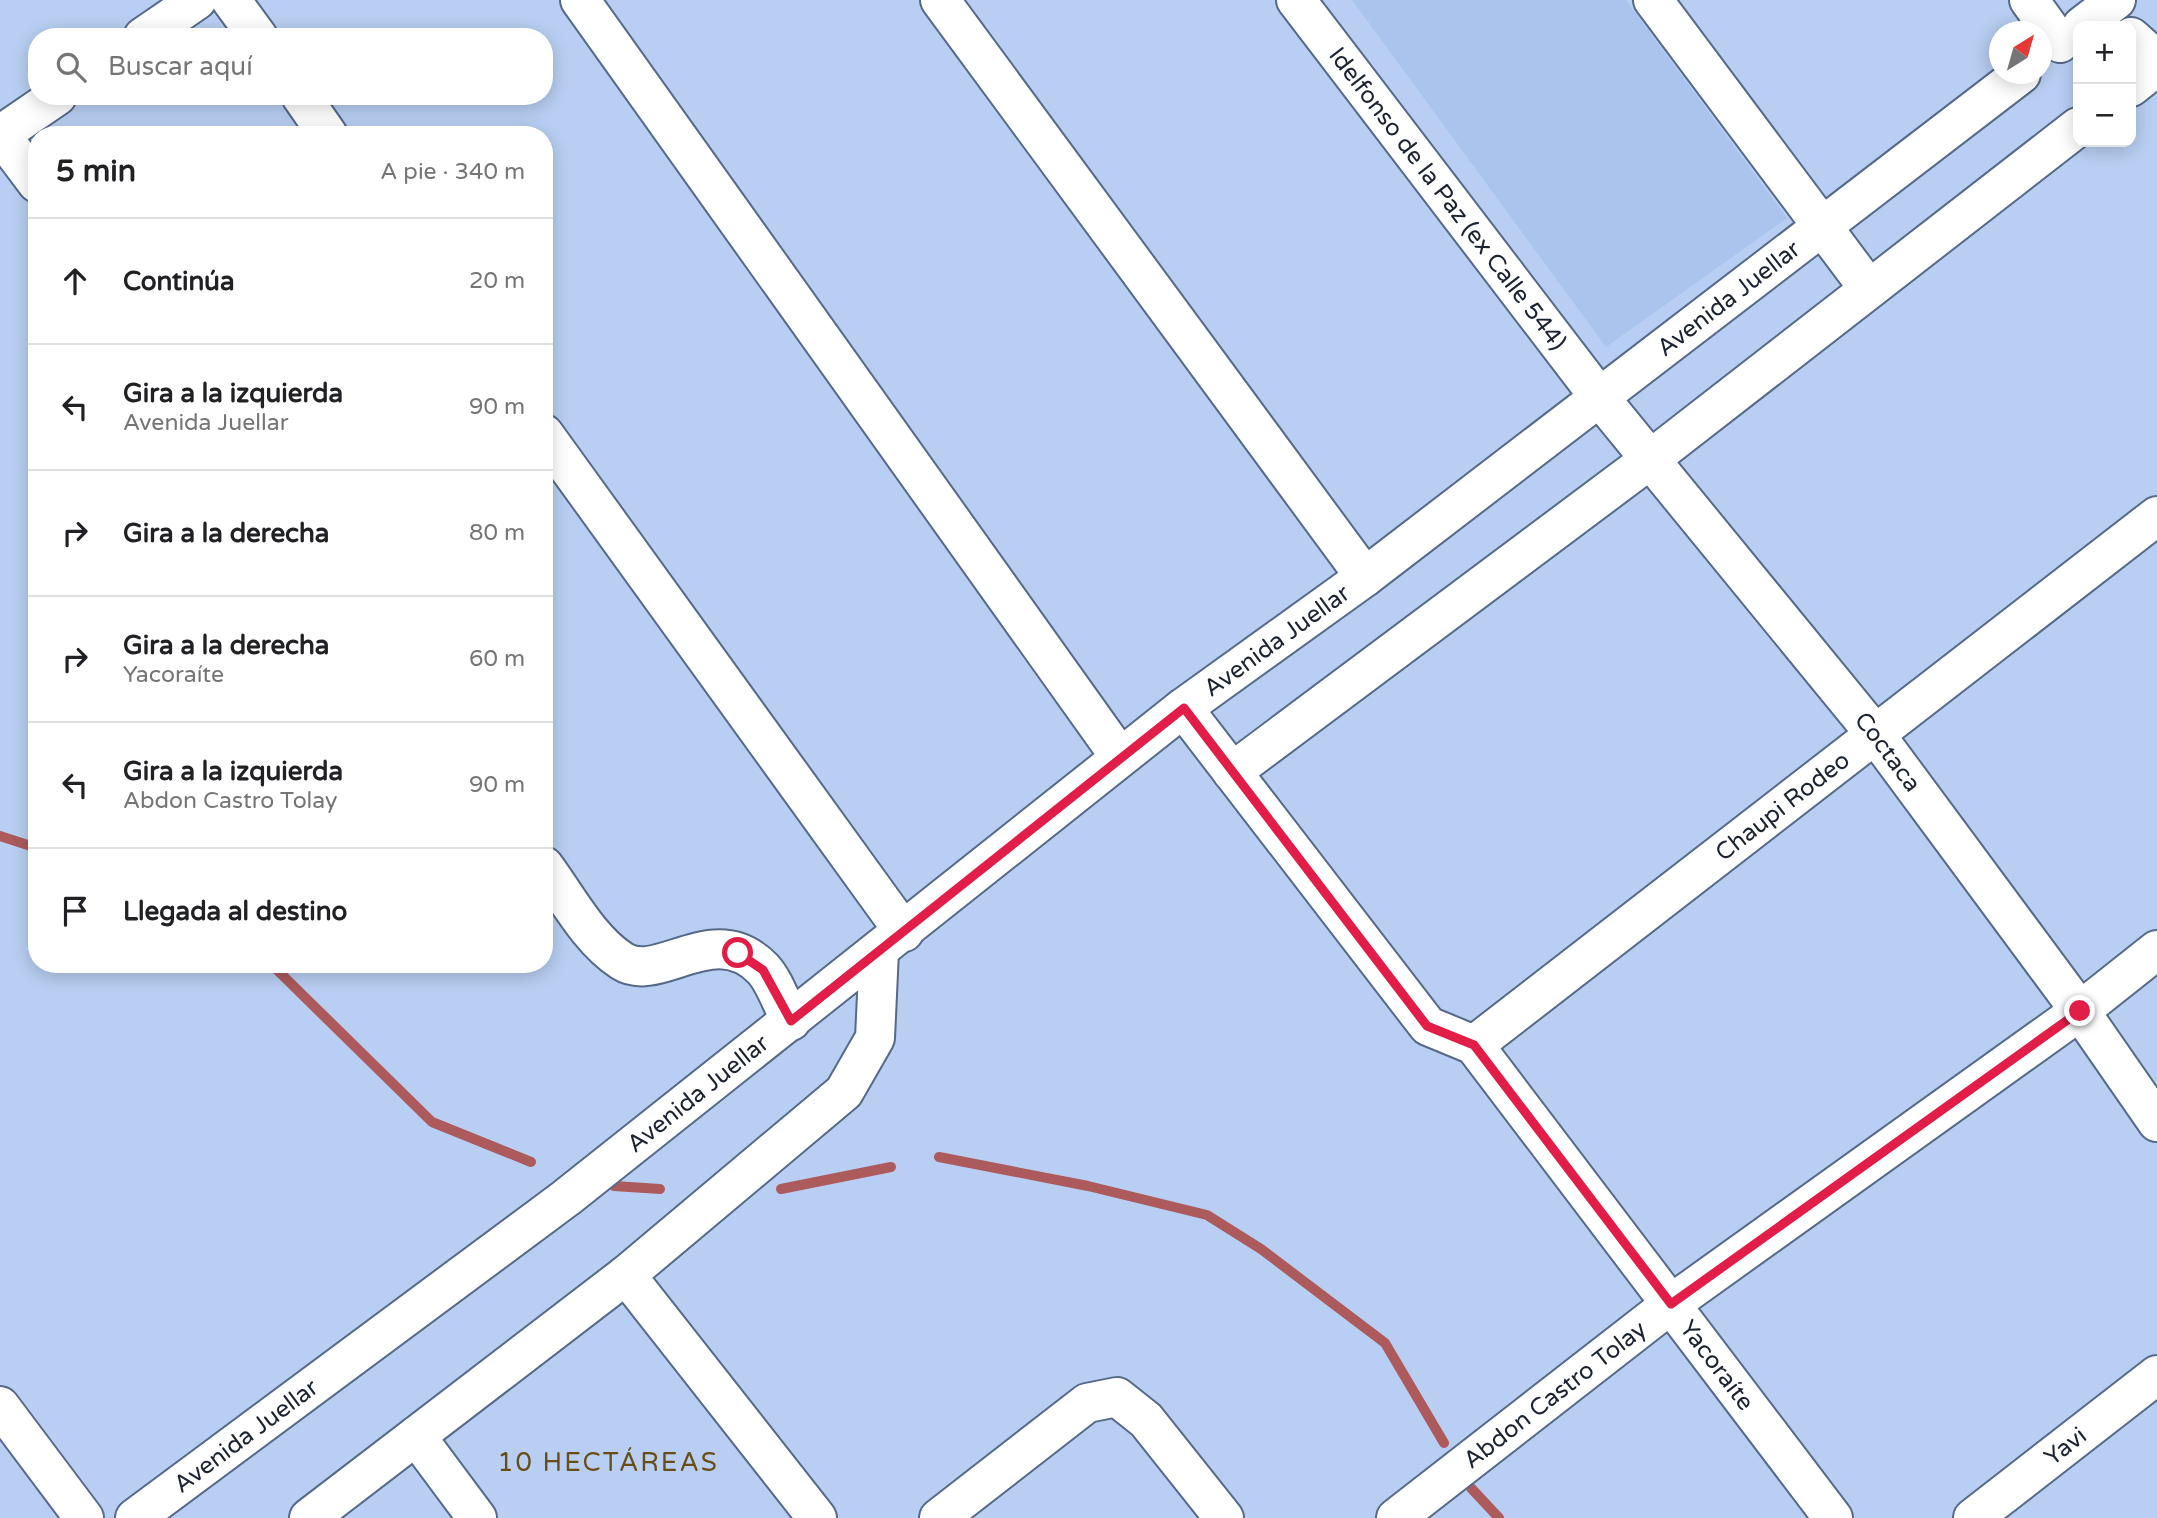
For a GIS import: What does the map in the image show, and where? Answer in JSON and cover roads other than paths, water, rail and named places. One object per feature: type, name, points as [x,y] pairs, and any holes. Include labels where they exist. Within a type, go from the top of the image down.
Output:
[{"type":"street","points":[[156,28],[197,0]]},
{"type":"street","points":[[231,0],[251,28]]},
{"type":"street","points":[[580,0],[1120,758]]},
{"type":"street","points":[[940,0],[1365,577]]},
{"type":"street","name":"Idelfonso de la Paz (ex Calle 544)","points":[[1296,0],[1600,398]]},
{"type":"street","points":[[1653,0],[1869,289]]},
{"type":"street","points":[[2029,0],[2073,22]]},
{"type":"street","points":[[2136,41],[2157,60]]},
{"type":"street","points":[[2135,84],[2157,66]]},
{"type":"street","name":"Avenida Juellar","points":[[135,1518],[566,1198],[1184,708],[1365,577],[2008,84]]},
{"type":"street","points":[[28,171],[0,134],[44,105]]},
{"type":"street","points":[[307,105],[322,126]]},
{"type":"street","points":[[1232,772],[1652,458],[2073,131]]},
{"type":"street","name":"Coctaca","points":[[1600,398],[1652,458],[1875,734],[2080,1011],[2157,1122]]},
{"type":"street","points":[[309,1518],[626,1275],[844,1092],[875,1038],[891,942],[553,447]]},
{"type":"street","name":"Chaupi Rodeo","points":[[1474,1045],[2157,516]]},
{"type":"street","points":[[1184,708],[1427,1026],[1474,1045]]},
{"type":"street","points":[[553,878],[601,942],[624,963],[655,967],[702,949],[738,953],[763,970],[791,1021]]},
{"type":"street","name":"Abdon Castro Tolay","points":[[1396,1518],[1671,1304],[2080,1011],[2157,950]]},
{"type":"street","name":"Yacoraíte","points":[[1474,1045],[1833,1518]]},
{"type":"street","points":[[626,1275],[817,1518]]},
{"type":"street","name":"Yavi","points":[[1973,1518],[2157,1375]]},
{"type":"street","points":[[939,1518],[1087,1402],[1117,1397],[1146,1420],[1224,1518]]},
{"type":"street","points":[[0,1406],[84,1518]]},
{"type":"street","points":[[416,1436],[477,1518]]},
{"type":"waterway","points":[[0,836],[28,845]]},
{"type":"waterway","points":[[280,973],[432,1122],[531,1162]]},
{"type":"waterway","points":[[939,1157],[1088,1186],[1207,1215],[1261,1249],[1385,1343],[1444,1443]]},
{"type":"waterway","points":[[781,1189],[891,1167]]},
{"type":"waterway","points":[[614,1186],[660,1189]]},
{"type":"waterway","points":[[1471,1488],[1499,1518]]},
{"type":"district","name":"10 HECTÁREAS","points":[[608,1462]]}]
